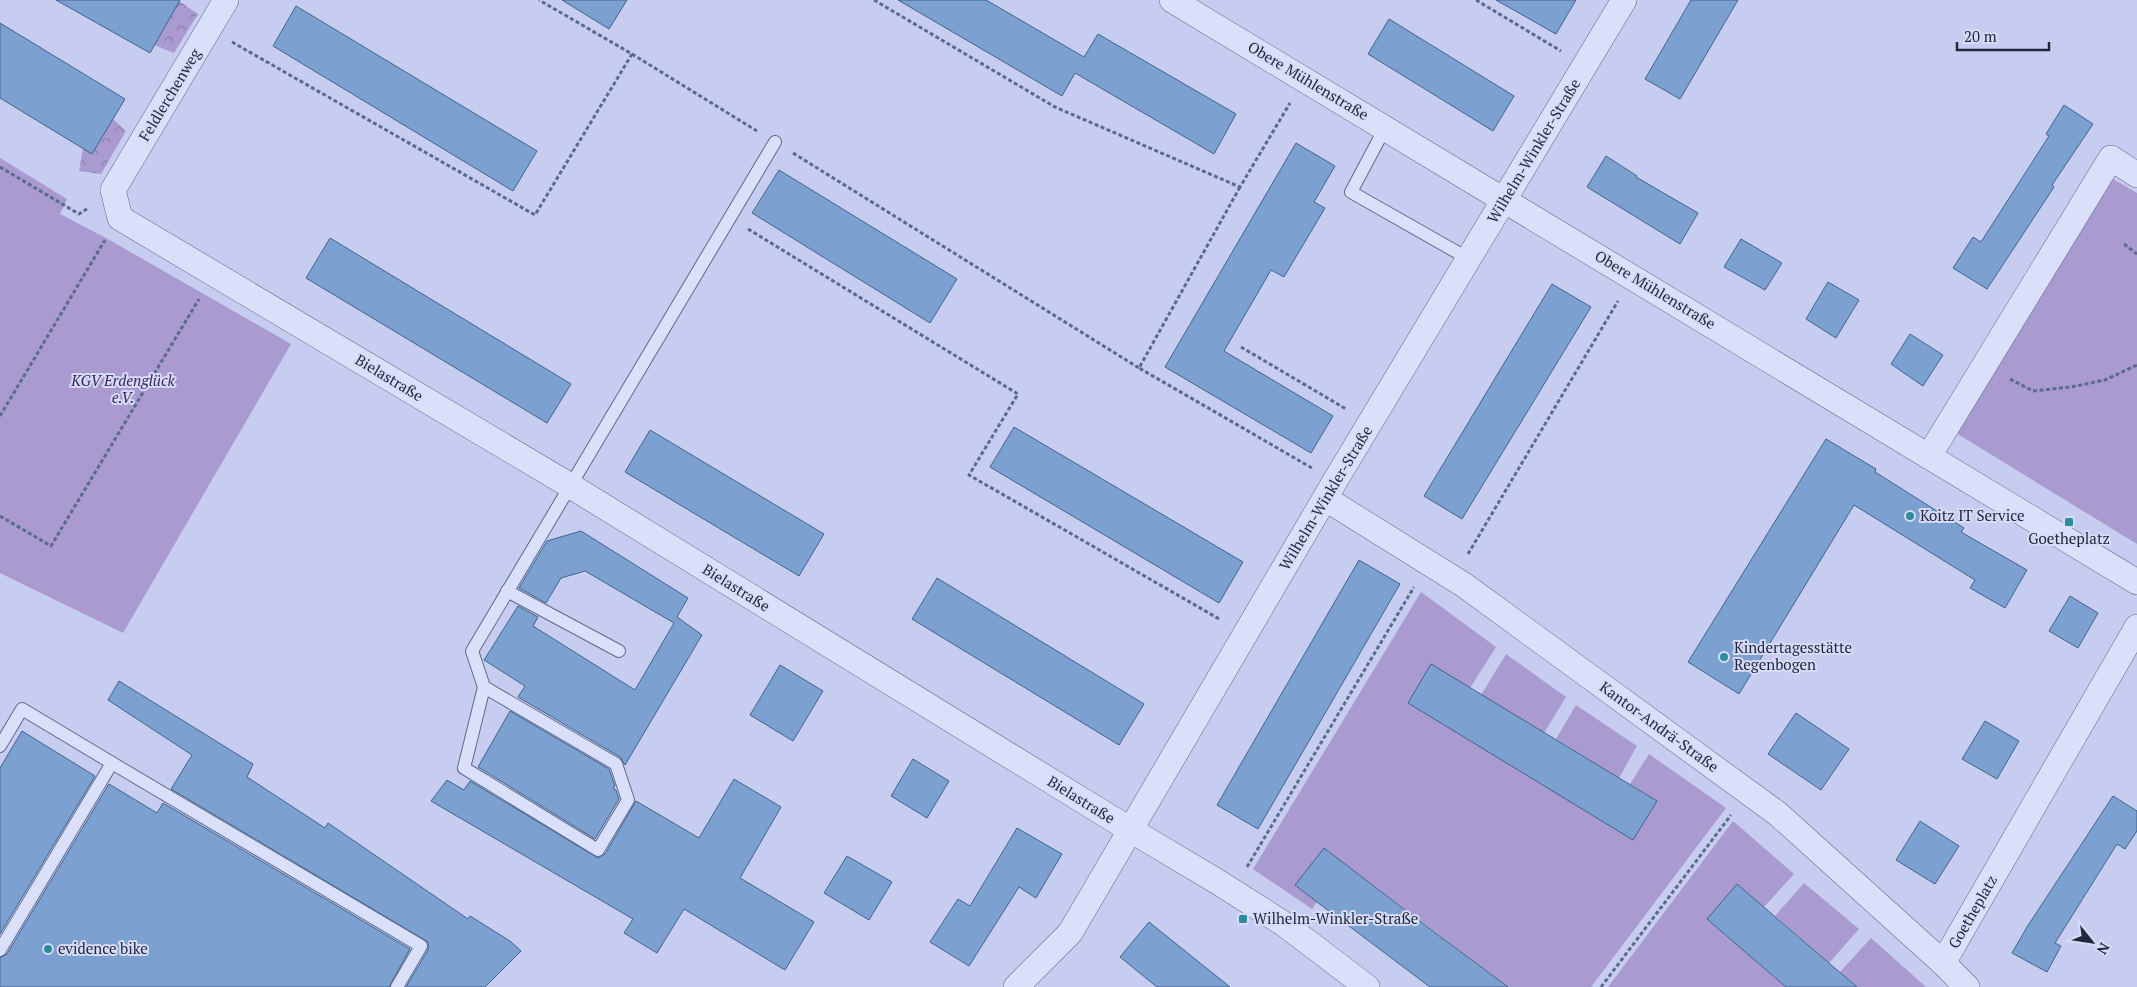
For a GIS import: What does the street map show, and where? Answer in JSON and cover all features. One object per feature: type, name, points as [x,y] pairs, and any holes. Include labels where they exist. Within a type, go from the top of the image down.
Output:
[{"type":"street","name":"Feldlerchenweg","points":[[113,190],[226,0]]},
{"type":"street","name":"Obere Mühlenstraße","points":[[1172,0],[1633,276],[2137,582]]},
{"type":"street","name":"Wilhelm-Winkler-Straße","points":[[1016,987],[1070,933],[1129,829],[1370,423],[1624,0]]},
{"type":"street","points":[[1929,456],[2110,158],[2137,175]]},
{"type":"street","points":[[113,190],[120,218]]},
{"type":"street","name":"Bielastraße","points":[[120,218],[569,485],[1129,829],[1232,890],[1284,924],[1367,987]]},
{"type":"street","name":"Kantor-Andrä-Straße","points":[[1331,490],[1778,814],[1944,963],[1967,987]]},
{"type":"street","name":"Goetheplatz","points":[[1944,963],[2137,627]]},
{"type":"lane","points":[[1386,128],[1351,192],[1469,259]]},
{"type":"lane","points":[[484,687],[616,764],[628,800],[598,850],[464,768],[484,687],[472,651],[569,485],[775,142]]},
{"type":"lane","points":[[507,591],[619,651]]},
{"type":"lane","points":[[0,746],[22,709],[421,946],[397,987]]},
{"type":"lane","points":[[0,950],[112,763]]},
{"type":"path","points":[[539,0],[632,54],[775,142],[1139,368],[1331,490]]},
{"type":"path","points":[[874,0],[1055,107],[1240,188]]},
{"type":"path","points":[[1476,0],[1585,65]]},
{"type":"path","points":[[209,28],[536,215],[632,54]]},
{"type":"path","points":[[1139,368],[1240,188],[1304,79]]},
{"type":"path","points":[[0,167],[79,214],[113,190]]},
{"type":"path","points":[[730,217],[1018,394],[969,474],[1245,634]]},
{"type":"path","points":[[0,416],[120,218]]},
{"type":"path","points":[[2124,244],[2137,254]]},
{"type":"path","points":[[0,516],[50,546],[214,274]]},
{"type":"path","points":[[1453,578],[1633,276]]},
{"type":"path","points":[[1241,347],[1370,423]]},
{"type":"path","points":[[1985,364],[2033,391],[2071,387],[2105,380],[2137,365]]},
{"type":"path","points":[[1232,890],[1428,562]]},
{"type":"path","points":[[1601,987],[1748,792]]},
{"type":"green space","points":[[179,1],[198,14],[174,53],[154,45]]},
{"type":"green space","points":[[113,119],[126,131],[101,174],[79,171],[83,148],[92,153]]},
{"type":"green space","name":"KGV Erdenglück e.V.","points":[[0,158],[67,199],[60,214],[106,238],[291,344],[123,633],[0,573]]},
{"type":"green space","points":[[2110,177],[2137,193],[2137,544],[1951,430]]},
{"type":"green space","points":[[1421,592],[1496,647],[1470,688],[1431,665],[1408,703],[1633,839],[1657,801],[1630,784],[1649,754],[1726,808],[1591,987],[1508,987],[1324,848],[1296,885],[1317,902],[1312,909],[1253,869]]},
{"type":"green space","points":[[1506,654],[1566,697],[1544,733],[1481,695]]},
{"type":"green space","points":[[1576,705],[1637,746],[1619,778],[1556,739]]},
{"type":"green space","points":[[1733,821],[1794,874],[1764,907],[1737,884],[1707,919],[1786,987],[1608,987]]},
{"type":"green space","points":[[1804,883],[1859,929],[1829,963],[1775,916]]},
{"type":"green space","points":[[1871,938],[1926,987],[1857,987],[1840,972]]},
{"type":"building","points":[[56,0],[180,0],[150,53]]},
{"type":"building","points":[[562,0],[627,0],[609,29]]},
{"type":"building","points":[[898,0],[986,0],[1084,57],[1098,34],[1236,114],[1214,154],[1075,73],[1062,96]]},
{"type":"building","points":[[1496,0],[1576,0],[1556,34]]},
{"type":"building","points":[[1691,0],[1738,0],[1680,99],[1645,79]]},
{"type":"building","points":[[296,6],[537,151],[513,191],[273,46]]},
{"type":"building","points":[[1389,19],[1514,96],[1493,131],[1368,54]]},
{"type":"building","points":[[0,23],[125,99],[92,154],[0,98]]},
{"type":"building","points":[[2064,105],[2093,124],[2052,185],[2054,187],[1987,289],[1953,268],[1973,237],[1981,242],[2049,136],[2046,134]]},
{"type":"building","points":[[1296,143],[1335,166],[1314,202],[1325,208],[1284,277],[1271,270],[1224,351],[1333,416],[1311,453],[1165,367]]},
{"type":"building","points":[[1606,156],[1636,177],[1698,213],[1680,244],[1587,187]]},
{"type":"building","points":[[779,170],[957,279],[930,323],[752,213]]},
{"type":"building","points":[[330,238],[571,384],[547,423],[306,278]]},
{"type":"building","points":[[1741,239],[1782,263],[1765,290],[1724,267]]},
{"type":"building","points":[[1828,282],[1859,300],[1836,338],[1806,319]]},
{"type":"building","points":[[1552,284],[1591,307],[1462,519],[1424,496]]},
{"type":"building","points":[[1910,334],[1943,355],[1923,386],[1891,364]]},
{"type":"building","points":[[1014,427],[1243,562],[1219,603],[990,467]]},
{"type":"building","points":[[650,430],[824,534],[799,576],[625,472]]},
{"type":"building","points":[[1826,439],[1876,469],[1875,472],[1964,528],[1961,532],[2027,570],[2005,608],[1970,588],[1975,580],[1854,505],[1739,694],[1688,662]]},
{"type":"building","points":[[581,531],[688,598],[677,617],[702,635],[625,765],[620,757],[518,697],[525,686],[484,660],[518,606],[538,617],[533,626],[635,690],[674,623],[585,571],[561,578],[546,603],[519,588],[547,541]]},
{"type":"building","points":[[1359,560],[1400,584],[1258,829],[1217,805]]},
{"type":"building","points":[[937,578],[1144,704],[1119,745],[912,619]]},
{"type":"building","points":[[2070,596],[2098,613],[2078,648],[2049,631]]},
{"type":"building","points":[[1431,664],[1657,801],[1633,840],[1408,703]]},
{"type":"building","points":[[780,665],[823,691],[793,741],[750,715]]},
{"type":"building","points":[[119,681],[253,764],[247,777],[325,828],[328,823],[468,919],[470,916],[510,941],[521,951],[485,987],[406,987],[428,950],[428,942],[171,789],[192,755],[108,700]]},
{"type":"building","points":[[510,711],[609,769],[615,786],[613,788],[616,790],[619,799],[595,839],[478,767]]},
{"type":"building","points":[[1796,713],[1849,749],[1821,790],[1768,754]]},
{"type":"building","points":[[1985,721],[2019,741],[1997,779],[1962,759]]},
{"type":"building","points":[[22,731],[95,776],[0,934],[0,768]]},
{"type":"building","points":[[913,759],[949,781],[927,818],[891,796]]},
{"type":"building","points":[[734,779],[781,807],[740,878],[814,922],[785,970],[684,909],[657,953],[624,933],[633,919],[431,801],[447,780],[464,790],[470,781],[598,858],[605,854],[636,801],[699,838]]},
{"type":"building","points":[[109,784],[157,813],[163,803],[410,949],[389,987],[0,987],[0,958],[7,954]]},
{"type":"building","points":[[2113,796],[2137,811],[2137,831],[2125,849],[2117,844],[2055,943],[2061,946],[2047,972],[2012,953]]},
{"type":"building","points":[[1920,821],[1959,846],[1935,884],[1896,860]]},
{"type":"building","points":[[1017,828],[1062,854],[1036,898],[1019,887],[969,966],[930,942],[958,899],[970,906]]},
{"type":"building","points":[[1324,848],[1508,987],[1430,987],[1317,902],[1295,885]]},
{"type":"building","points":[[847,856],[892,882],[869,920],[824,893]]},
{"type":"building","points":[[1737,884],[1857,987],[1786,987],[1707,919]]},
{"type":"building","points":[[1149,922],[1230,987],[1157,987],[1120,957]]},
{"type":"place","name":"Koitz IT Service","points":[[1910,516]]},
{"type":"place","name":"Goetheplatz","points":[[2069,522]]},
{"type":"place","name":"Kindertagesstätte Regenbogen","points":[[1724,657]]},
{"type":"place","name":"Wilhelm-Winkler-Straße","points":[[1243,919]]},
{"type":"place","name":"evidence bike","points":[[48,949]]}]
